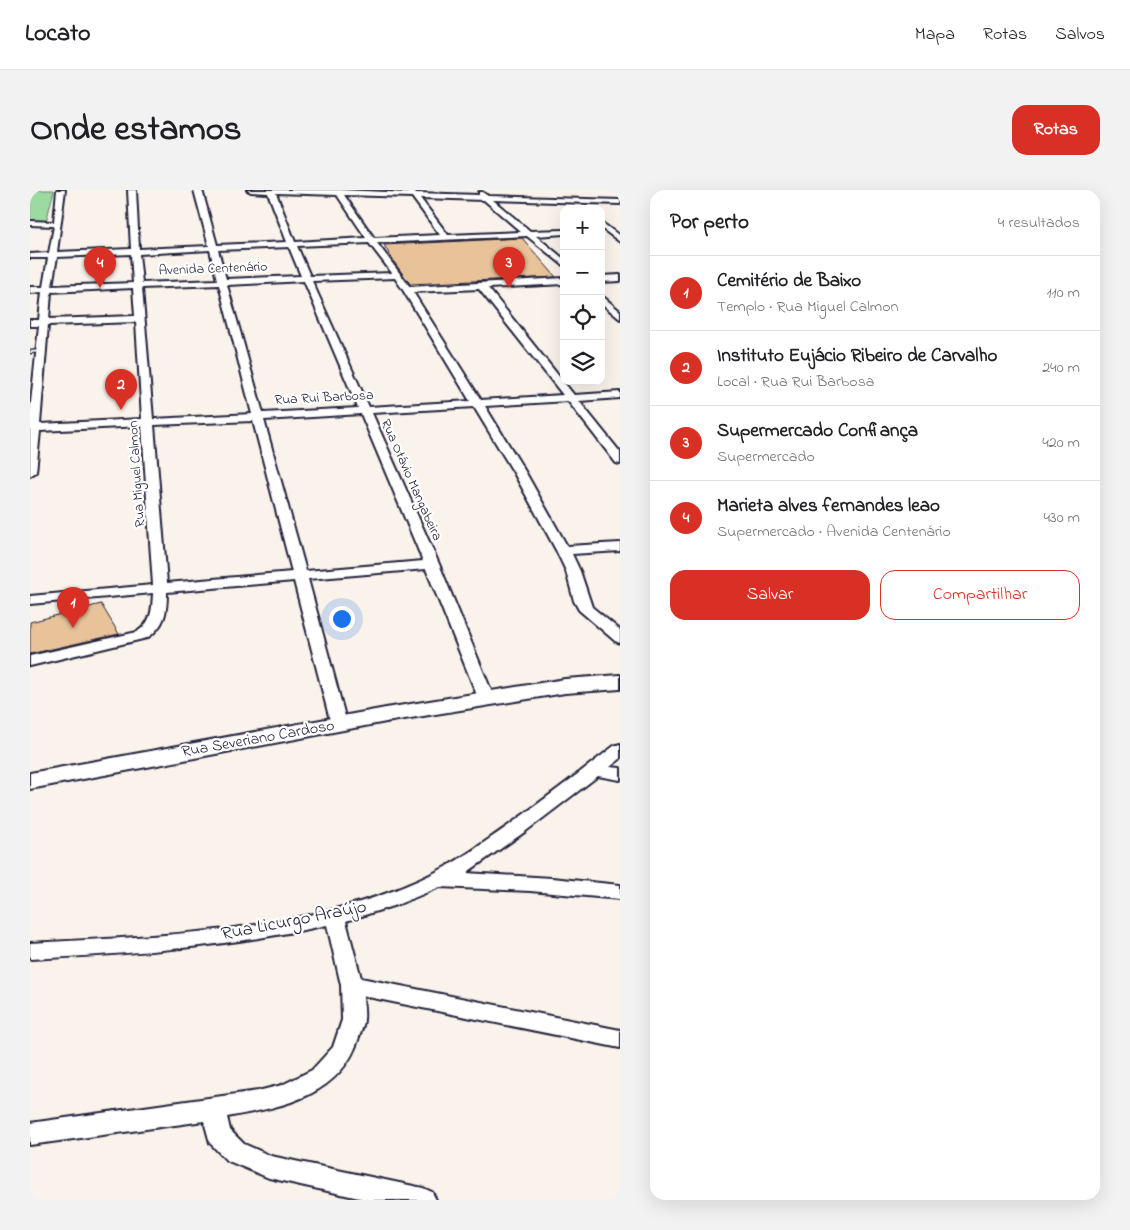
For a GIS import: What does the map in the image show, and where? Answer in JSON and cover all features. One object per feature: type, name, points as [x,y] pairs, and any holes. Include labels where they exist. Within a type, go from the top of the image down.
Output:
[{"type":"street","points":[[30,472],[32,428],[47,289],[58,224],[61,190]]},
{"type":"street","name":"Rua Miguel Calmon","points":[[30,661],[142,635],[151,630],[157,622],[160,589],[132,190]]},
{"type":"street","points":[[198,190],[339,724]]},
{"type":"street","points":[[251,190],[412,192],[620,202]]},
{"type":"street","name":"Rua Otávio Mangabeira","points":[[271,190],[306,279],[432,564],[486,700]]},
{"type":"street","points":[[479,190],[560,261]]},
{"type":"street","points":[[562,190],[579,205]]},
{"type":"street","points":[[338,191],[371,240],[398,274],[520,473],[563,550],[573,571],[581,601],[586,610],[620,638]]},
{"type":"street","points":[[412,192],[445,236]]},
{"type":"street","points":[[30,223],[58,224]]},
{"type":"street","points":[[605,231],[620,230]]},
{"type":"street","points":[[605,231],[620,240]]},
{"type":"street","points":[[30,256],[560,232]]},
{"type":"street","name":"Avenida Centenário","points":[[30,290],[398,274]]},
{"type":"street","points":[[605,279],[620,278]]},
{"type":"street","points":[[407,290],[560,281]]},
{"type":"street","points":[[482,286],[620,460]]},
{"type":"street","points":[[605,302],[620,316]]},
{"type":"street","points":[[30,324],[141,319]]},
{"type":"street","name":"Rua Rui Barbosa","points":[[32,428],[620,396]]},
{"type":"street","points":[[563,550],[620,547]]},
{"type":"street","points":[[30,600],[432,564]]},
{"type":"street","name":"Rua Severiano Cardoso","points":[[30,781],[386,714],[486,700],[565,686],[620,682]]},
{"type":"street","name":"Rua Licurgo Araújo","points":[[30,951],[93,948],[243,933],[335,916],[378,904],[439,880],[484,852],[558,799],[620,750]]},
{"type":"street","points":[[595,770],[620,774]]},
{"type":"street","points":[[439,880],[525,882],[620,892]]},
{"type":"street","points":[[30,1134],[213,1109],[286,1094],[320,1077],[343,1052],[353,1020],[352,986],[335,916]]},
{"type":"street","points":[[352,986],[620,1040]]},
{"type":"street","points":[[213,1109],[219,1135],[235,1152],[269,1166],[423,1200]]},
{"type":"lane","points":[[30,352],[41,351]]},
{"type":"green space","points":[[30,190],[54,190],[46,222],[30,222]]},
{"type":"building","points":[[522,238],[556,277],[410,284],[384,245]]},
{"type":"building","points":[[101,604],[119,634],[30,654],[30,622]]},
{"type":"place","name":"Marieta alves fernandes leao","points":[[100,288]]},
{"type":"place","name":"Supermercado Confiança","points":[[509,288]]},
{"type":"place","name":"Instituto Eujácio Ribeiro de Carvalho","points":[[121,410]]},
{"type":"place","name":"Cemitério de Baixo","points":[[73,628]]}]
